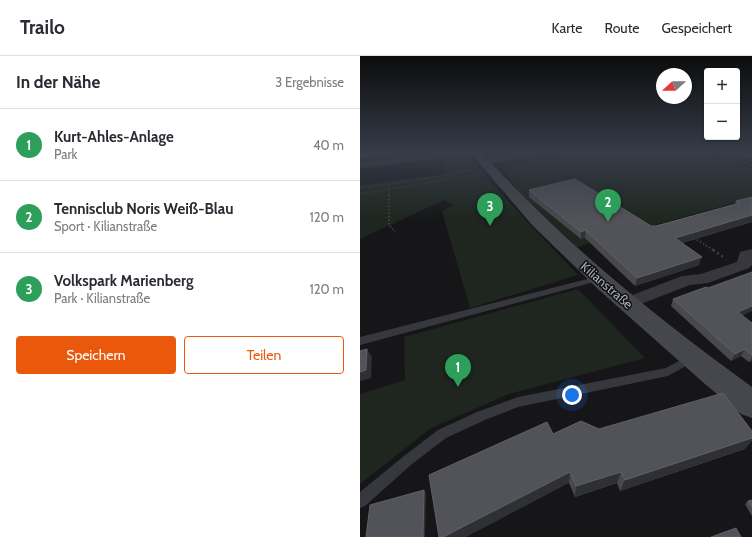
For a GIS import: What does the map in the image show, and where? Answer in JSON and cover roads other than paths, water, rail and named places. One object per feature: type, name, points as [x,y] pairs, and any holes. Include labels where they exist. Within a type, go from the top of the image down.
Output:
[{"type":"main road","name":"Kilianstraße","points":[[491,174],[545,229],[599,278],[693,357],[752,404]]},
{"type":"street","points":[[628,303],[688,280],[702,279],[738,268],[744,265],[745,255],[752,253]]},
{"type":"lane","points":[[360,341],[599,278]]},
{"type":"lane","points":[[360,501],[408,460],[442,434],[481,416],[518,402],[668,372],[693,357]]},
{"type":"place","name":"Tennisclub Noris Weiß-Blau","points":[[608,222]]},
{"type":"place","name":"Volkspark Marienberg","points":[[490,226]]},
{"type":"place","name":"Kurt-Ahles-Anlage","points":[[458,387]]}]
